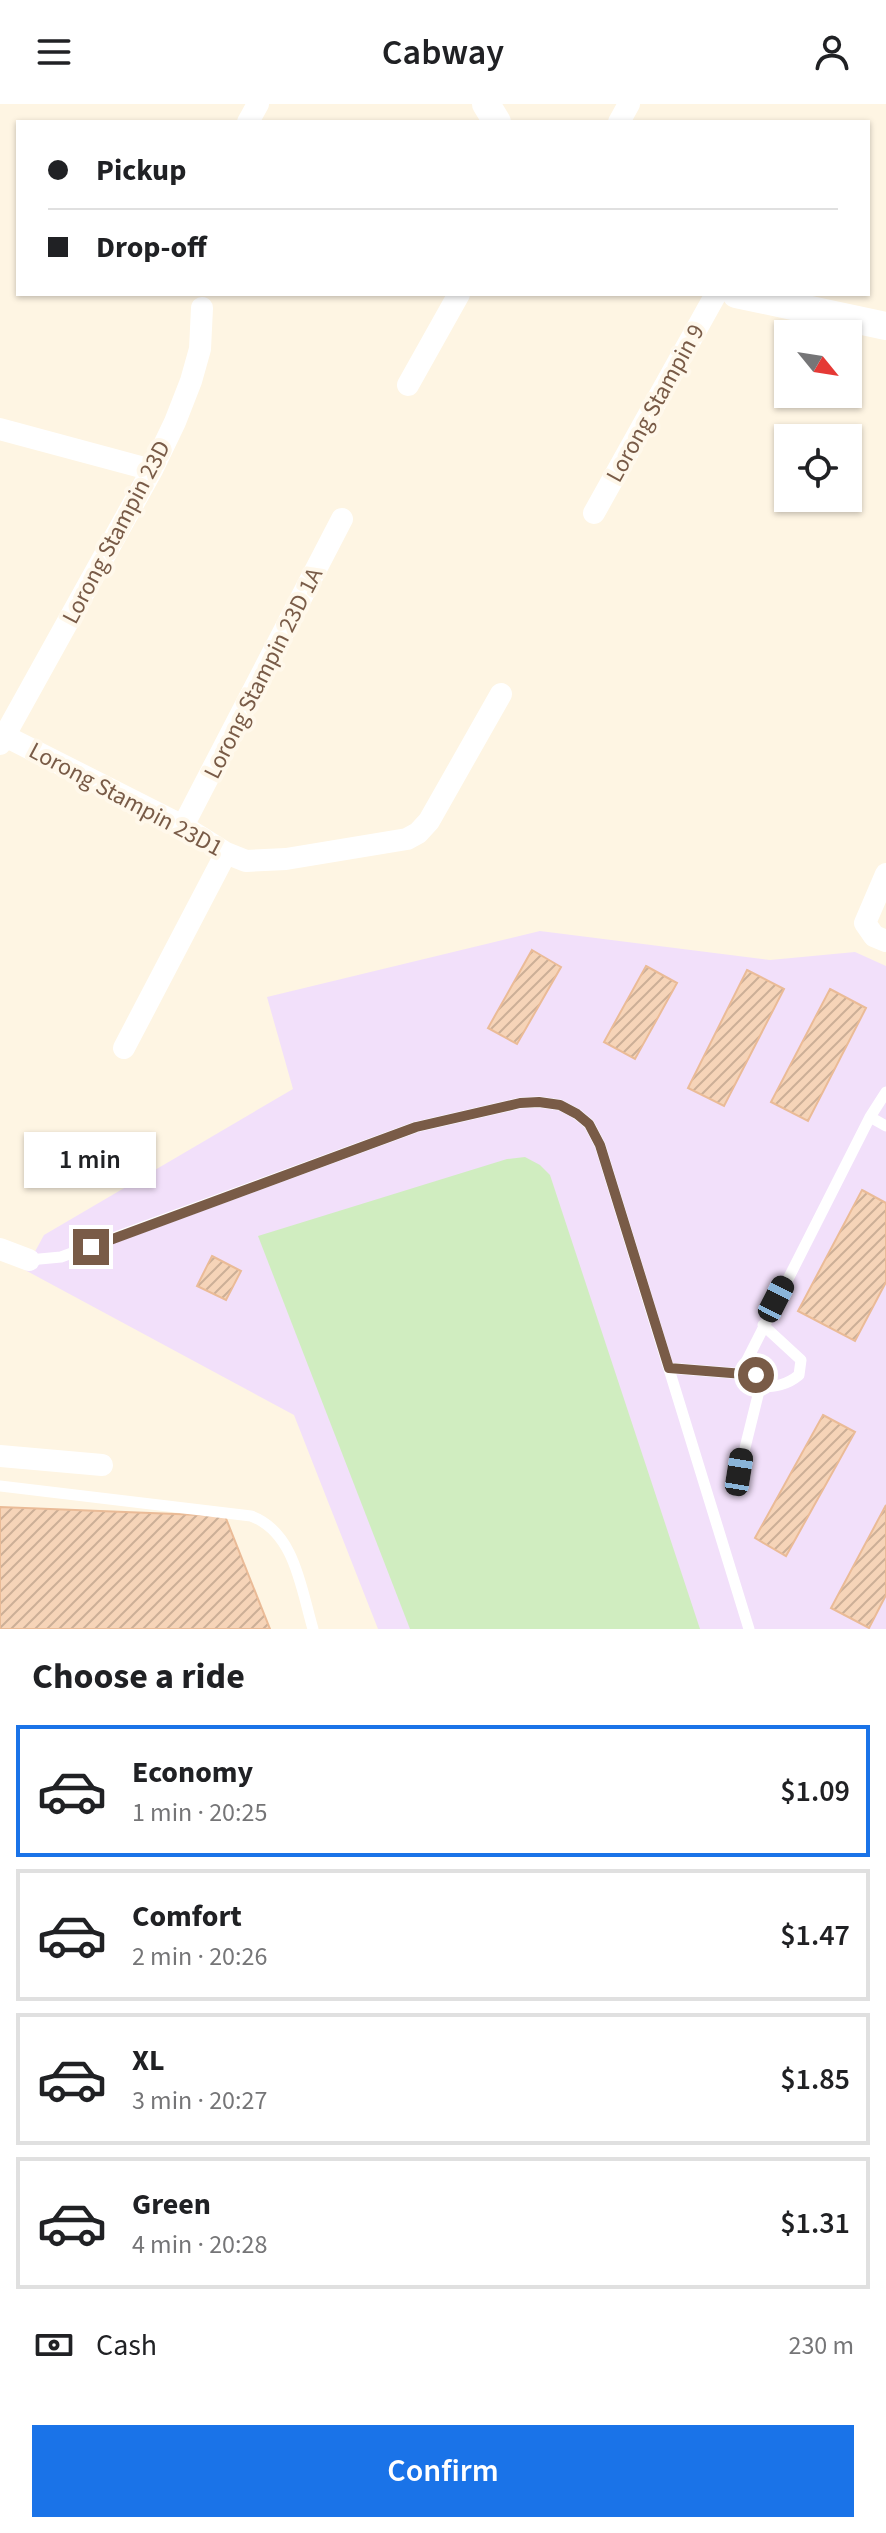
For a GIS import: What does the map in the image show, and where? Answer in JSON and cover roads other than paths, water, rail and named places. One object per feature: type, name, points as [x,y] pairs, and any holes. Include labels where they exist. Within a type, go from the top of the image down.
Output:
[{"type":"street","points":[[408,385],[458,296]]},
{"type":"street","name":"Lorong Stampin 9","points":[[594,513],[715,296]]},
{"type":"street","points":[[745,296],[886,326]]},
{"type":"street","name":"Lorong Stampin 23D","points":[[2,740],[152,470],[191,381],[200,349],[202,308]]},
{"type":"street","points":[[0,429],[152,470]]},
{"type":"street","name":"Lorong Stampin 23D 1A","points":[[183,826],[342,519]]},
{"type":"street","name":"Lorong Stampin 23D1","points":[[2,740],[183,826],[226,853],[246,861],[286,859],[407,839],[418,833],[435,811],[501,694]]},
{"type":"street","points":[[124,1048],[226,853]]},
{"type":"street","points":[[886,874],[865,923],[874,936],[886,941]]},
{"type":"street","points":[[0,1249],[29,1260]]},
{"type":"street","points":[[0,1456],[102,1465]]},
{"type":"lane","points":[[740,1374],[870,1117],[886,1092]]},
{"type":"lane","points":[[29,1260],[61,1257],[416,1127],[520,1103],[560,1105],[589,1124],[600,1145],[749,1629]]},
{"type":"lane","points":[[870,1117],[886,1126]]},
{"type":"lane","points":[[760,1387],[791,1382],[799,1375],[801,1360],[763,1325]]},
{"type":"lane","points":[[669,1368],[756,1375],[760,1387],[739,1472]]},
{"type":"lane","points":[[0,1486],[251,1516],[262,1520],[284,1540],[313,1629]]}]
